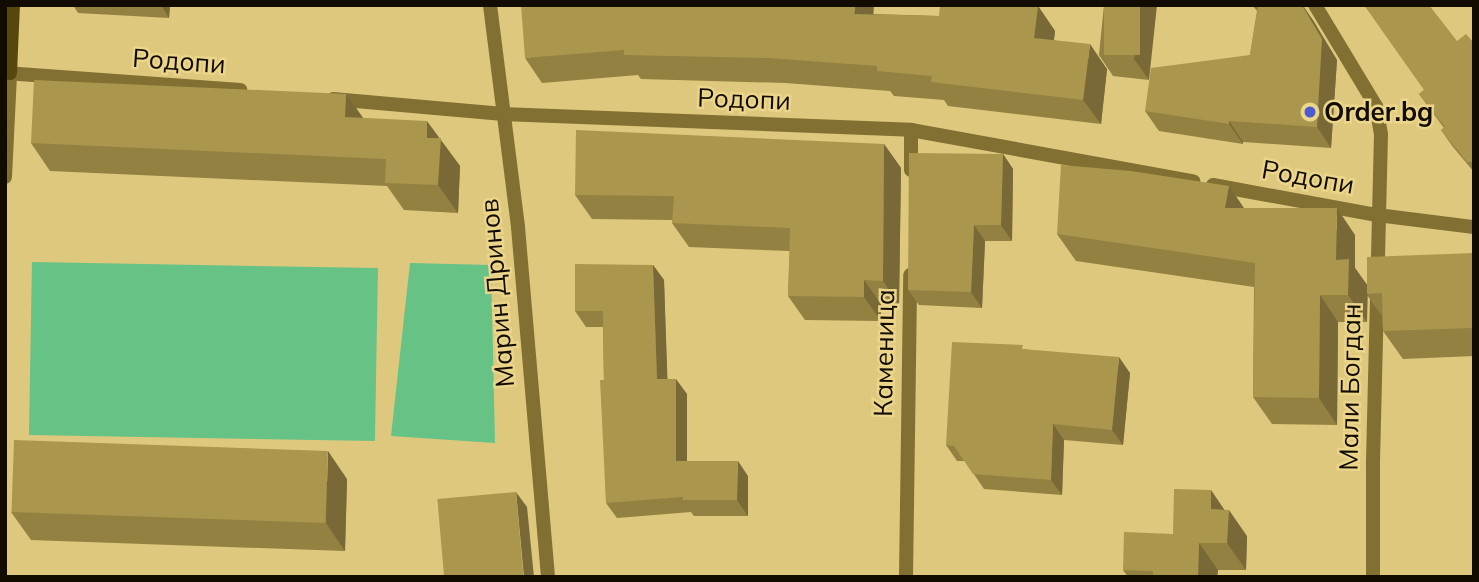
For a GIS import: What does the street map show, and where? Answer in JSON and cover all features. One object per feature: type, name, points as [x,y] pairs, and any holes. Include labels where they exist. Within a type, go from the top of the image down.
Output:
[{"type":"street","points":[[5,177],[13,5]]},
{"type":"street","name":"Марин Дринов","points":[[489,5],[517,227],[548,577]]},
{"type":"street","name":"Мали Богдан","points":[[1315,5],[1376,106],[1381,134],[1377,215],[1374,577]]},
{"type":"street","name":"Родопи","points":[[8,73],[253,92]]},
{"type":"street","name":"Родопи","points":[[322,98],[503,114],[911,130],[1377,215],[1474,227]]},
{"type":"street","points":[[911,130],[911,185]]},
{"type":"street","name":"Каменица","points":[[906,577],[910,254]]},
{"type":"green space","points":[[32,262],[378,268],[375,441],[29,435]]},
{"type":"green space","points":[[410,263],[491,265],[495,443],[391,436]]},
{"type":"building","points":[[521,5],[855,5],[854,14],[939,16],[940,5],[1029,5],[1038,6],[1034,38],[1090,44],[1083,100],[931,82],[932,76],[877,71],[877,66],[768,58],[624,55],[624,50],[525,58]]},
{"type":"building","points":[[1104,5],[1140,5],[1140,55],[1104,55]]},
{"type":"building","points":[[1256,5],[1302,5],[1322,39],[1317,127],[1229,121],[1229,124],[1145,111],[1151,68],[1250,55],[1258,7]]},
{"type":"building","points":[[1364,5],[1429,5],[1457,41],[1466,34],[1474,43],[1474,162],[1467,162],[1441,130],[1445,127],[1419,94],[1424,90]]},
{"type":"building","points":[[34,80],[346,94],[345,117],[427,121],[427,138],[441,138],[438,185],[385,183],[386,159],[31,143]]},
{"type":"building","points":[[576,130],[884,144],[883,281],[864,280],[864,297],[788,296],[790,228],[672,223],[674,196],[575,195]]},
{"type":"building","points":[[909,153],[1003,154],[1001,225],[974,225],[971,292],[908,290]]},
{"type":"building","points":[[1061,165],[1131,171],[1229,186],[1225,208],[1337,208],[1336,260],[1349,259],[1348,295],[1320,295],[1319,398],[1253,397],[1255,263],[1057,234]]},
{"type":"building","points":[[1474,253],[1474,328],[1383,331],[1382,293],[1367,294],[1367,257]]},
{"type":"building","points":[[575,264],[653,265],[657,379],[676,379],[676,461],[738,461],[737,500],[683,500],[683,497],[606,503],[600,380],[604,380],[603,311],[575,311]]},
{"type":"building","points":[[952,342],[1023,345],[1022,349],[1119,357],[1112,430],[1053,424],[1051,480],[973,474],[954,446],[946,445]]},
{"type":"building","points":[[14,440],[328,451],[325,523],[11,512]]},
{"type":"building","points":[[1174,489],[1211,490],[1211,509],[1229,510],[1227,543],[1199,543],[1198,577],[1153,577],[1153,571],[1123,570],[1124,532],[1173,534]]},
{"type":"building","points":[[516,492],[523,577],[444,577],[437,499]]},
{"type":"place","name":"Order.bg","points":[[1310,112]]}]
